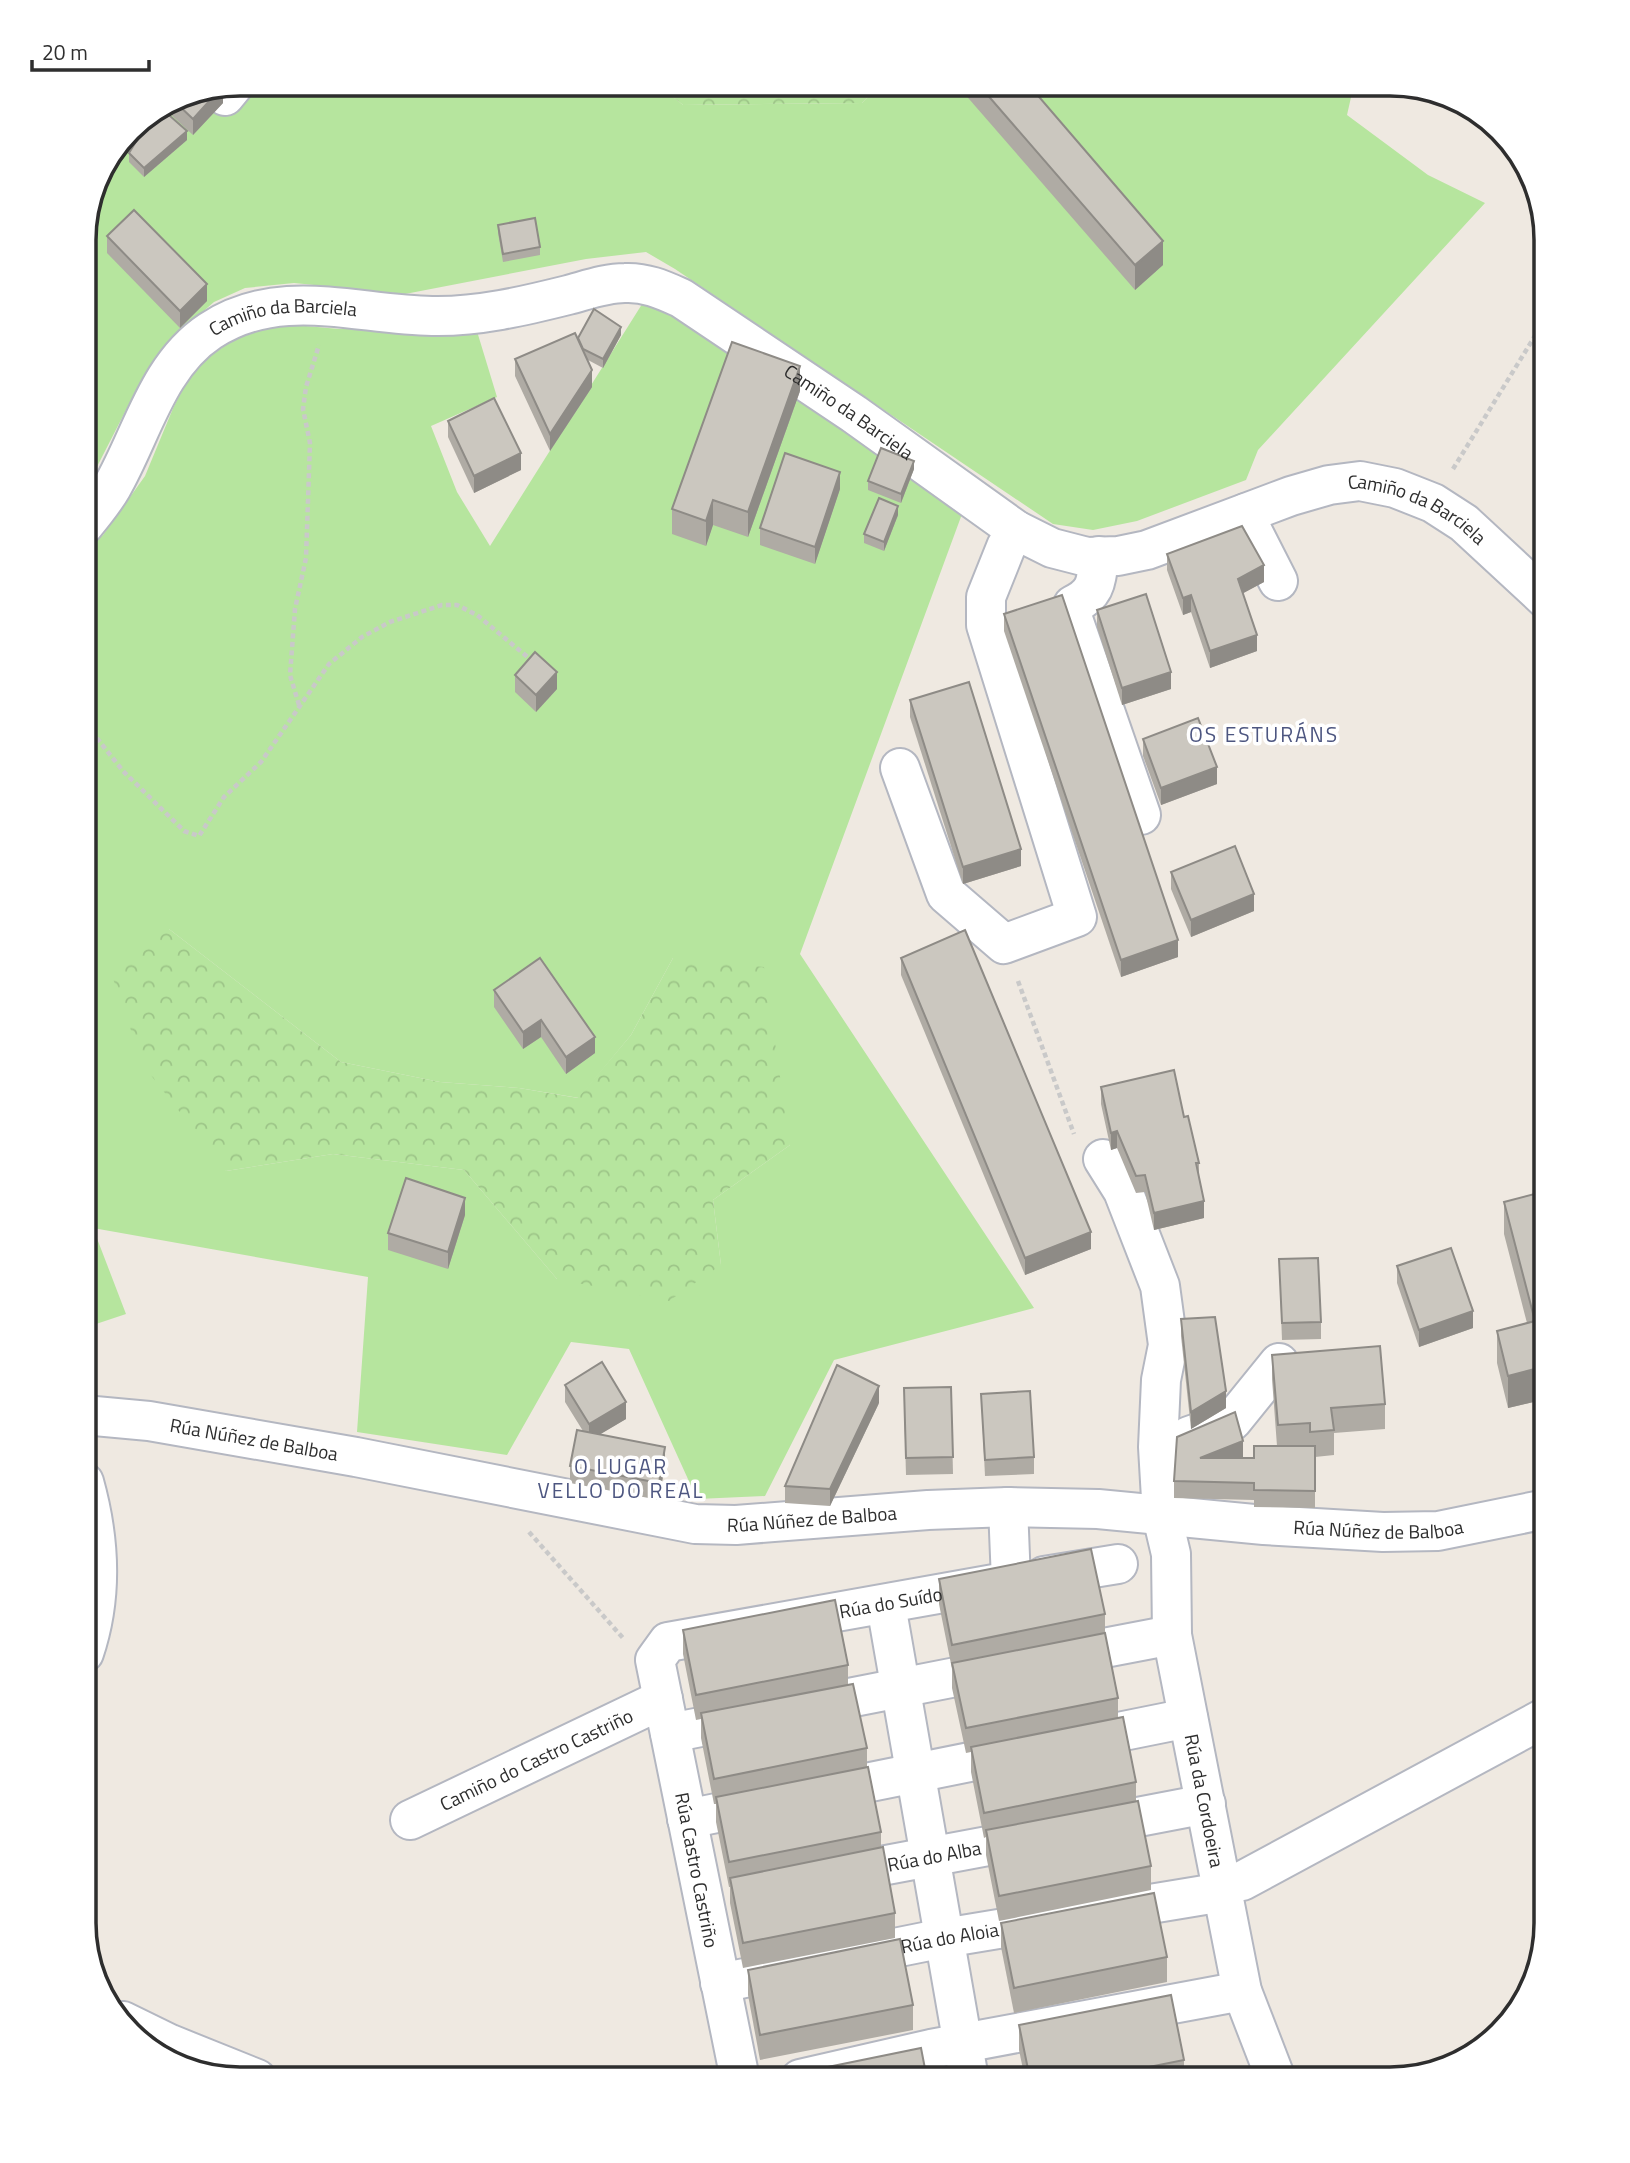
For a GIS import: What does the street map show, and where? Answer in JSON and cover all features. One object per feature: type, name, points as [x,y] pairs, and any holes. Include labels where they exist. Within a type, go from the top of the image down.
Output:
[{"type":"street","name":"Camiño da Barciela","points":[[97,507],[113,485],[147,414],[172,370],[189,348],[211,331],[236,318],[265,308],[298,304],[433,316],[480,313],[608,284],[629,282],[655,286],[681,298],[855,414],[1016,530],[1052,548],[1087,557],[1118,556],[1147,550],[1291,496],[1329,485],[1360,481],[1395,488],[1433,503],[1464,523],[1534,588]]},
{"type":"street","points":[[1246,513],[1278,581]]},
{"type":"street","points":[[900,768],[946,894],[1004,944],[1077,917],[986,625],[986,597],[1006,547],[1016,530]]},
{"type":"street","points":[[1099,556],[1096,583],[1088,597],[1073,605],[1071,613],[1141,815]]},
{"type":"street","name":"Rúa da Cordoeira","points":[[1090,1151],[1123,1191],[1160,1286],[1168,1345],[1161,1380],[1158,1447],[1162,1516],[1171,1555],[1172,1635],[1242,1991],[1271,2067]]},
{"type":"street","points":[[1158,1447],[1232,1421],[1279,1363]]},
{"type":"street","name":"Rúa Núñez de Balboa","points":[[96,1416],[149,1421],[356,1457],[695,1524],[736,1525],[928,1510],[1008,1507],[1098,1509],[1383,1532],[1438,1531],[1534,1511]]},
{"type":"street","points":[[1008,1507],[1011,1581]]},
{"type":"street","points":[[96,1550],[99,1572],[96,1598]]},
{"type":"street","name":"Rúa do Suído","points":[[655,1660],[668,1642],[1118,1564]]},
{"type":"street","points":[[886,1605],[966,2061]]},
{"type":"street","name":"Camiño do Castro Castriño","points":[[410,1821],[666,1716],[900,1688],[1172,1635]]},
{"type":"street","name":"Rúa Castro Castriño","points":[[655,1660],[738,2067]]},
{"type":"street","points":[[687,1819],[1188,1718]]},
{"type":"street","name":"Rúa do Aloia","points":[[720,1983],[1242,1881],[1534,1723]]},
{"type":"street","name":"Rúa do Alba","points":[[795,1882],[1206,1804]]},
{"type":"street","points":[[703,1896],[743,1891]]},
{"type":"street","points":[[911,2067],[966,2061],[1242,1991]]},
{"type":"street","points":[[147,2033],[227,2066]]},
{"type":"path","points":[[299,706],[290,674],[295,609],[306,558],[310,443],[303,409],[327,306]]},
{"type":"path","points":[[1433,503],[1534,338]]},
{"type":"path","points":[[97,738],[123,771],[184,831],[199,836],[224,797],[261,762],[329,664],[362,637],[390,622],[442,605],[457,605],[477,615],[530,659]]},
{"type":"path","points":[[1004,944],[1090,1151]]},
{"type":"path","points":[[525,1528],[622,1637],[655,1660]]},
{"type":"green space","points":[[673,97],[683,105],[862,103],[868,97],[1351,97],[1347,115],[1428,175],[1485,203],[1258,450],[1246,480],[1137,521],[1093,530],[1053,524],[646,252],[586,259],[405,294],[294,283],[245,288],[214,302],[176,335],[144,375],[97,467],[97,221],[101,203],[120,160],[138,138],[160,120],[185,107],[212,99]]},
{"type":"green space","points":[[673,97],[868,97],[862,103],[683,105]]},
{"type":"green space","points":[[644,301],[680,304],[962,514],[800,954],[1034,1308],[834,1360],[765,1496],[697,1499],[629,1349],[571,1342],[507,1455],[357,1432],[368,1277],[96,1229],[97,540],[145,476],[174,406],[195,366],[232,341],[273,323],[339,329],[476,328],[497,397],[431,426],[457,492],[490,546]],"holes":[[[169,929],[341,1062],[440,1082],[519,1088],[579,1098],[631,1035],[673,958],[790,1145],[713,1200],[721,1265],[557,1279],[464,1170],[333,1154],[226,1171]]]},
{"type":"green space","points":[[169,929],[341,1062],[440,1082],[519,1088],[578,1098],[631,1035],[673,958],[764,967],[790,1145],[713,1200],[721,1265],[669,1301],[557,1279],[464,1170],[333,1154],[226,1171],[143,1065],[110,970]]},
{"type":"green space","points":[[96,1237],[126,1314],[96,1324]]},
{"type":"building","points":[[989,97],[1039,97],[1163,241],[1135,265]]},
{"type":"building","points":[[211,99],[193,119],[182,109]]},
{"type":"building","points":[[169,115],[187,131],[144,168],[129,153],[138,138]]},
{"type":"building","points":[[134,210],[207,284],[180,311],[107,236]]},
{"type":"building","points":[[535,218],[540,247],[503,254],[498,225]]},
{"type":"building","points":[[594,309],[621,327],[603,359],[583,349],[578,338]]},
{"type":"building","points":[[575,333],[592,370],[550,434],[515,359]]},
{"type":"building","points":[[732,342],[800,366],[748,512],[713,500],[706,521],[672,509]]},
{"type":"building","points":[[494,398],[521,453],[474,476],[448,421]]},
{"type":"building","points":[[881,448],[914,461],[901,494],[868,481]]},
{"type":"building","points":[[785,453],[840,472],[815,547],[760,528]]},
{"type":"building","points":[[879,498],[898,506],[884,542],[864,534]]},
{"type":"building","points":[[1242,526],[1264,565],[1238,579],[1257,635],[1210,651],[1191,595],[1183,598],[1167,554]]},
{"type":"building","points":[[1146,594],[1171,672],[1122,688],[1097,610]]},
{"type":"building","points":[[1062,595],[1178,940],[1121,960],[1004,614]]},
{"type":"building","points":[[535,652],[557,672],[536,695],[515,675]]},
{"type":"building","points":[[969,682],[1021,849],[963,867],[910,700]]},
{"type":"building","points":[[1198,718],[1217,767],[1161,788],[1143,739]]},
{"type":"building","points":[[1235,846],[1254,894],[1191,920],[1171,872]]},
{"type":"building","points":[[965,930],[1091,1232],[1025,1258],[901,958]]},
{"type":"building","points":[[540,958],[595,1037],[566,1057],[541,1020],[523,1032],[494,990]]},
{"type":"building","points":[[1174,1070],[1184,1117],[1188,1116],[1199,1163],[1196,1163],[1204,1201],[1154,1213],[1145,1175],[1136,1176],[1117,1131],[1111,1133],[1101,1087]]},
{"type":"building","points":[[406,1178],[465,1198],[448,1252],[388,1233]]},
{"type":"building","points":[[1534,1194],[1534,1317],[1504,1202]]},
{"type":"building","points":[[1451,1248],[1473,1311],[1419,1330],[1397,1266]]},
{"type":"building","points":[[1318,1258],[1321,1322],[1282,1323],[1279,1259]]},
{"type":"building","points":[[1215,1317],[1226,1391],[1191,1412],[1181,1319]]},
{"type":"building","points":[[1534,1321],[1534,1369],[1508,1376],[1497,1331]]},
{"type":"building","points":[[1380,1346],[1385,1404],[1331,1408],[1334,1430],[1310,1432],[1310,1423],[1278,1425],[1272,1355]]},
{"type":"building","points":[[602,1362],[626,1402],[589,1424],[565,1385]]},
{"type":"building","points":[[837,1365],[879,1386],[830,1489],[785,1486]]},
{"type":"building","points":[[951,1387],[953,1457],[906,1458],[904,1388]]},
{"type":"building","points":[[1030,1391],[1034,1457],[985,1460],[981,1394]]},
{"type":"building","points":[[1235,1412],[1243,1441],[1200,1458],[1254,1458],[1254,1446],[1315,1446],[1315,1491],[1254,1490],[1254,1483],[1174,1481],[1177,1437]]},
{"type":"building","points":[[577,1430],[665,1447],[659,1483],[570,1466]]},
{"type":"building","points":[[1091,1549],[1105,1614],[952,1645],[939,1579]]},
{"type":"building","points":[[835,1600],[848,1665],[696,1695],[683,1630]]},
{"type":"building","points":[[1105,1633],[1118,1698],[966,1728],[952,1663]]},
{"type":"building","points":[[853,1684],[867,1748],[714,1779],[701,1713]]},
{"type":"building","points":[[1123,1717],[1136,1782],[984,1813],[971,1747]]},
{"type":"building","points":[[868,1767],[881,1832],[729,1862],[716,1797]]},
{"type":"building","points":[[1138,1801],[1151,1866],[999,1896],[986,1830]]},
{"type":"building","points":[[883,1847],[895,1913],[743,1943],[730,1878]]},
{"type":"building","points":[[1154,1893],[1167,1957],[1014,1988],[1001,1923]]},
{"type":"building","points":[[900,1939],[913,2005],[760,2035],[748,1970]]},
{"type":"building","points":[[1171,1995],[1184,2060],[1149,2067],[1028,2067],[1019,2025]]},
{"type":"building","points":[[921,2048],[925,2067],[828,2067]]},
{"type":"district","name":"OS ESTURÁNS","points":[[1264,735]]},
{"type":"district","name":"O LUGAR VELLO DO REAL","points":[[621,1479]]}]
